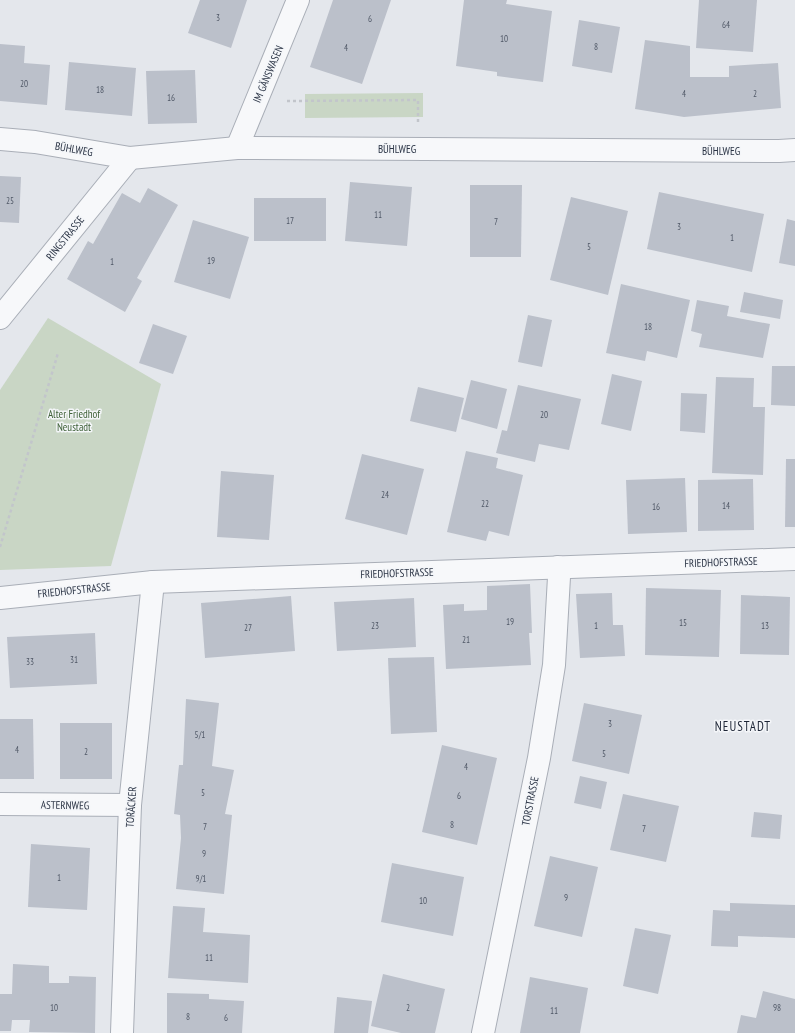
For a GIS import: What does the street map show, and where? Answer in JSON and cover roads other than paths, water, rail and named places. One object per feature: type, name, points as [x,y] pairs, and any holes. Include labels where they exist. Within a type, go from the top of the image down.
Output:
[{"type":"street","name":"IM GÄNSWASEN","points":[[237,148],[298,0]]},
{"type":"street","name":"BÜHLWEG","points":[[0,139],[35,142],[130,158],[237,148],[795,150]]},
{"type":"street","name":"RINGSTRASSE","points":[[0,318],[130,158]]},
{"type":"street","name":"FRIEDHOFSTRASSE","points":[[0,598],[153,582],[795,559]]},
{"type":"street","name":"TORSTRASSE","points":[[483,1033],[539,758],[554,665],[559,577],[558,567]]},
{"type":"street","name":"TORÄCKER","points":[[122,1033],[130,805],[153,582]]},
{"type":"street","name":"ASTERNWEG","points":[[0,804],[130,805]]},
{"type":"district","name":"NEUSTADT","points":[[743,726]]},
{"type":"park label","name":"Alter Friedhof Neustadt","points":[[74,420]]}]
